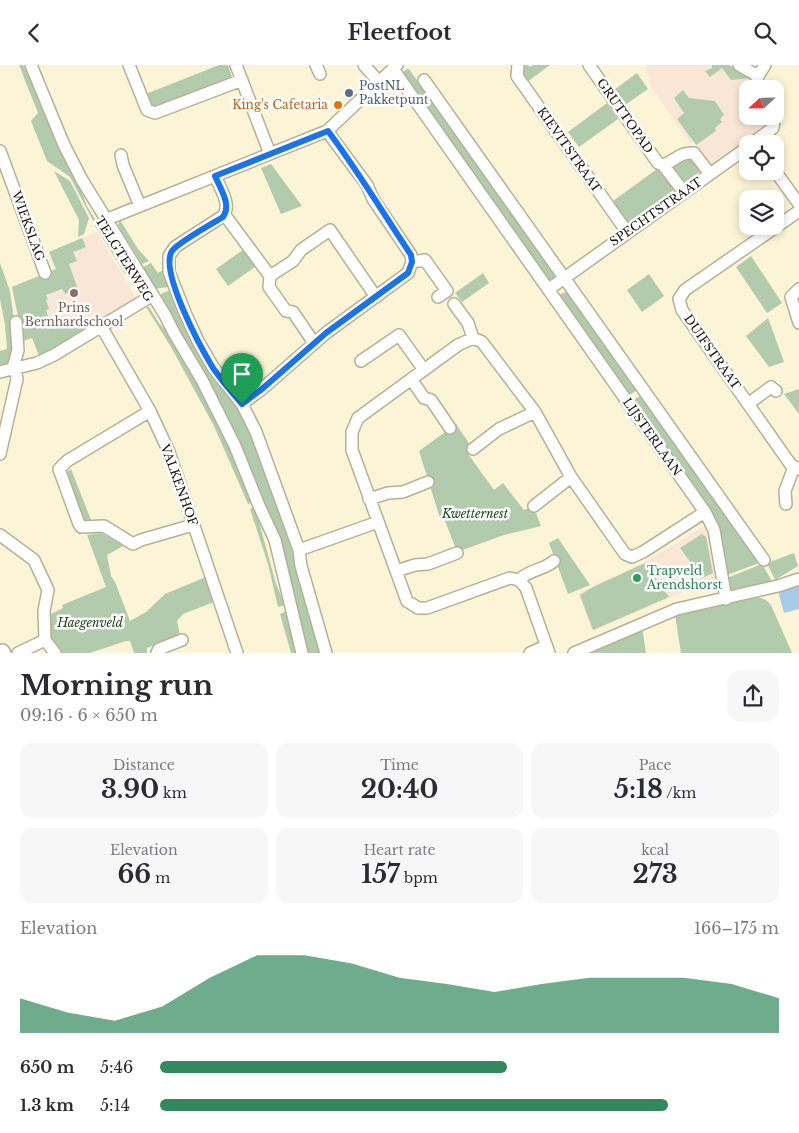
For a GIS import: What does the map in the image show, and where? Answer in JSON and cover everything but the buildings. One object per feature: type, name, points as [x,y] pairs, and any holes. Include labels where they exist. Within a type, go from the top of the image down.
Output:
[{"type":"street","name":"TELGTERWEG","points":[[30,65],[64,145],[82,180],[150,297],[159,317],[174,333],[202,380],[236,446],[260,508],[276,572],[290,607],[302,653]]},
{"type":"street","points":[[129,65],[147,110],[156,113],[242,80]]},
{"type":"street","points":[[236,65],[270,154]]},
{"type":"street","points":[[364,65],[379,82]]},
{"type":"street","name":"KIEVITSTRAAT","points":[[518,65],[517,76],[627,233]]},
{"type":"street","name":"GRUTTOPAD","points":[[589,65],[658,163],[663,165],[684,193]]},
{"type":"street","points":[[739,65],[758,76]]},
{"type":"street","points":[[757,80],[765,65]]},
{"type":"street","points":[[105,222],[140,206],[328,131],[395,67]]},
{"type":"street","name":"LIJSTERLAAN","points":[[395,67],[705,512],[714,530],[726,599]]},
{"type":"street","name":"LIJSTERLAAN","points":[[424,80],[764,560]]},
{"type":"street","name":"SPECHTSTRAAT","points":[[764,135],[773,128],[773,125]]},
{"type":"street","points":[[242,404],[314,343],[408,273],[412,262],[411,255],[373,199],[367,185],[328,131]]},
{"type":"street","name":"WIEKSLAG","points":[[0,151],[46,273]]},
{"type":"street","name":"GRUTTOPAD","points":[[663,165],[684,152],[694,153],[710,174]]},
{"type":"street","name":"SPECHTSTRAAT","points":[[565,278],[739,153]]},
{"type":"street","points":[[121,155],[140,206]]},
{"type":"street","points":[[215,176],[227,204],[227,212],[223,217],[175,247],[171,251],[168,262],[174,286],[198,341],[213,367],[242,404],[258,436],[299,549],[301,566],[326,653]]},
{"type":"street","points":[[782,180],[798,200]]},
{"type":"street","name":"DUIFSTRAAT","points":[[786,504],[785,491],[797,468],[682,310],[679,299],[684,290],[799,211]]},
{"type":"street","points":[[223,217],[228,218],[270,276],[269,287],[286,311],[293,312],[314,343]]},
{"type":"street","points":[[270,276],[293,261],[301,250],[330,230],[376,297]]},
{"type":"street","points":[[412,262],[425,260],[447,291],[438,297]]},
{"type":"street","points":[[549,289],[565,278]]},
{"type":"street","points":[[799,289],[791,297],[799,323]]},
{"type":"street","points":[[0,372],[37,363],[54,355],[150,297]]},
{"type":"street","points":[[454,304],[468,323],[473,338],[482,342],[535,412],[571,477],[625,554],[632,557],[644,552],[705,512]]},
{"type":"street","points":[[0,454],[17,379],[14,364],[18,343],[16,322]]},
{"type":"street","name":"VALKENHOF","points":[[101,326],[150,411],[169,452],[237,653]]},
{"type":"street","points":[[361,361],[399,335],[424,369]]},
{"type":"street","points":[[473,338],[458,345],[358,418],[352,432],[352,450],[407,601],[418,608],[427,608],[510,578],[519,580],[526,588],[548,649],[530,653]]},
{"type":"street","points":[[411,379],[424,397],[431,400],[450,427]]},
{"type":"street","points":[[748,403],[771,387],[776,391]]},
{"type":"street","points":[[150,411],[68,461],[59,469],[78,524],[81,527],[104,526],[133,544],[193,525]]},
{"type":"street","points":[[473,449],[500,429],[535,412]]},
{"type":"street","points":[[534,506],[571,477]]},
{"type":"street","points":[[370,499],[388,493],[403,492],[428,482]]},
{"type":"street","points":[[299,549],[378,522]]},
{"type":"street","points":[[0,535],[34,560],[48,590],[44,611],[45,640],[55,653]]},
{"type":"street","points":[[396,571],[415,565],[428,564],[450,557],[456,553]]},
{"type":"street","points":[[519,580],[524,575],[550,565],[554,561]]},
{"type":"street","points":[[574,653],[677,609],[726,599],[799,579]]},
{"type":"street","points":[[18,653],[45,640]]},
{"type":"street","points":[[157,653],[159,649],[182,640]]},
{"type":"street","points":[[0,651],[3,650],[6,653]]},
{"type":"shaded area","points":[[645,65],[712,65],[712,68],[722,67],[751,78],[751,80],[739,80],[739,125],[765,125],[752,135],[739,135],[739,144],[710,166],[693,141],[690,143],[651,87]]},
{"type":"shaded area","name":"Prins Bernhardschool","points":[[97,232],[137,300],[40,358],[32,338],[23,341],[12,287],[56,269],[49,252]]},
{"type":"shaded area","points":[[703,527],[706,531],[716,578],[592,631],[578,593],[642,564]]},
{"type":"green space","points":[[19,65],[23,65],[78,182],[87,206],[128,273],[125,274],[99,232],[70,177],[47,161],[31,121],[38,113]]},
{"type":"green space","points":[[219,65],[228,65],[233,80],[153,110],[146,94]]},
{"type":"green space","points":[[524,65],[530,67],[533,65],[550,65],[527,82],[521,75],[521,68]]},
{"type":"green space","points":[[712,65],[729,65],[751,78],[731,80],[722,68],[710,77],[705,71],[712,68]]},
{"type":"green space","points":[[409,69],[557,277],[548,283],[403,72]]},
{"type":"green space","points":[[637,73],[648,89],[625,105],[614,90]]},
{"type":"green space","points":[[683,90],[689,98],[715,101],[724,115],[720,119],[722,122],[715,128],[716,131],[696,145],[677,119],[684,113],[674,98]]},
{"type":"green space","points":[[607,103],[618,119],[579,147],[568,132]]},
{"type":"green space","points":[[686,156],[691,157],[702,170],[638,216],[641,221],[631,227],[613,201],[657,169],[670,167]]},
{"type":"green space","points":[[271,164],[302,206],[281,214],[261,168]]},
{"type":"green space","points":[[54,171],[70,181],[89,218],[84,234],[78,237],[79,220]]},
{"type":"green space","points":[[120,220],[138,249],[149,261],[142,264],[118,225]]},
{"type":"green space","points":[[82,238],[86,247],[73,252],[77,261],[69,264],[77,287],[65,294],[62,289],[46,295],[49,309],[46,310],[48,316],[44,317],[49,329],[57,324],[79,317],[85,331],[40,358],[32,338],[23,341],[12,287],[56,269],[49,252]]},
{"type":"green space","points":[[247,247],[259,264],[228,286],[216,269]]},
{"type":"green space","points":[[751,256],[782,303],[767,313],[736,267]]},
{"type":"green space","points":[[0,263],[10,291],[17,341],[11,365],[0,368],[0,351],[7,349],[0,299]]},
{"type":"green space","points":[[151,263],[158,273],[165,269],[170,284],[168,287],[154,289],[141,268]]},
{"type":"green space","points":[[483,273],[489,283],[462,302],[455,293]]},
{"type":"green space","points":[[649,274],[664,296],[642,312],[627,290]]},
{"type":"green space","points":[[170,290],[173,291],[247,419],[286,520],[281,522],[284,522],[293,545],[321,653],[309,653],[266,511],[240,443],[159,298],[161,294]]},
{"type":"green space","points":[[569,292],[637,390],[627,397],[558,297],[562,293]]},
{"type":"green space","points":[[146,307],[149,307],[159,323],[172,338],[201,388],[236,457],[254,502],[248,504],[214,426],[171,347]]},
{"type":"green space","points":[[768,318],[784,362],[769,367],[746,336]]},
{"type":"green space","points":[[799,389],[799,414],[784,394]]},
{"type":"green space","points":[[641,395],[759,563],[727,575],[717,530],[631,402]]},
{"type":"green space","name":"Kwetternest","points":[[456,424],[473,449],[468,454],[494,490],[503,483],[524,510],[533,506],[541,526],[504,535],[457,552],[444,518],[440,518],[419,451]]},
{"type":"green space","points":[[71,469],[93,525],[83,527],[64,474]]},
{"type":"green space","points":[[255,507],[276,584],[285,605],[278,607],[268,564],[250,509]]},
{"type":"green space","name":"Haegenveld","points":[[101,533],[123,546],[107,555],[111,576],[130,621],[146,612],[165,594],[206,577],[214,602],[183,614],[177,621],[180,635],[147,648],[147,653],[134,653],[130,641],[126,641],[90,653],[59,653],[49,638],[47,616],[63,608],[62,605],[106,587],[87,535]]},
{"type":"green space","points":[[702,534],[706,537],[713,573],[702,578],[680,548]]},
{"type":"green space","points":[[558,538],[590,585],[568,594],[549,543]]},
{"type":"green space","points":[[794,553],[798,566],[775,580],[767,563]]},
{"type":"green space","points":[[645,563],[669,597],[593,630],[580,595]]},
{"type":"green space","points":[[762,564],[772,581],[732,591],[727,578]]},
{"type":"green space","points":[[758,597],[766,600],[771,605],[792,653],[681,653],[675,615]]},
{"type":"green space","points":[[286,611],[297,653],[291,653],[280,614]]},
{"type":"green space","points":[[642,627],[646,653],[587,653]]},
{"type":"water","points":[[799,583],[799,609],[784,613],[778,591]]},
{"type":"place","name":"PostNL Pakketpunt","points":[[349,93]]},
{"type":"place","name":"King's Cafetaria","points":[[338,105]]},
{"type":"place","name":"Prins Bernhardschool","points":[[74,293]]},
{"type":"place","name":"Trapveld Arendshorst","points":[[637,578]]},
{"type":"route","points":[[328,131],[367,185],[373,199],[411,255],[412,262],[408,273],[326,333],[242,404],[213,367],[198,341],[174,286],[168,262],[169,257],[175,247],[223,217],[227,212],[227,204],[215,176],[328,131]]}]
